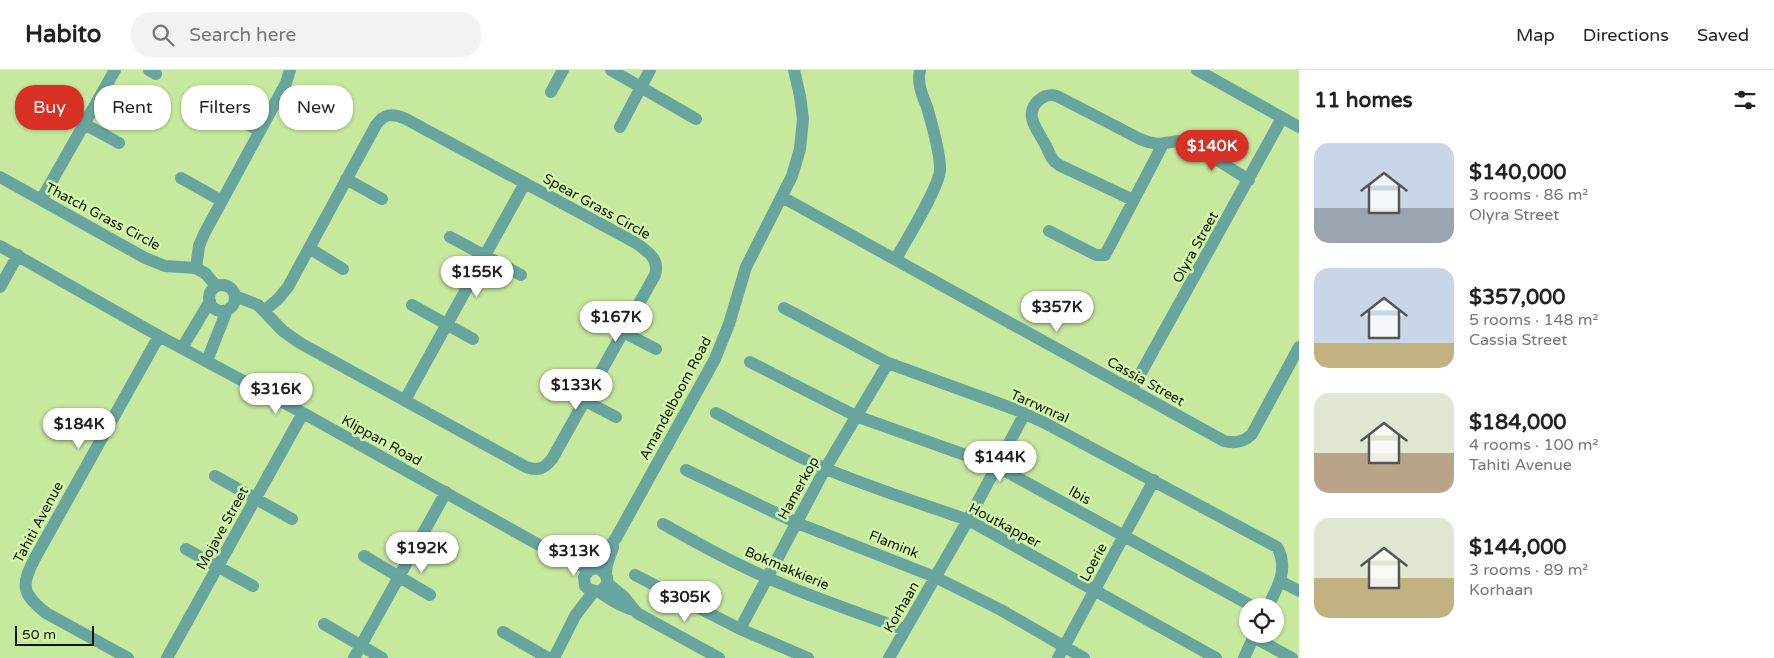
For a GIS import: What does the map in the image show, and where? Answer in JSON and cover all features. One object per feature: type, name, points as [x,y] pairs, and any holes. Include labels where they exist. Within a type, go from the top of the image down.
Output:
[{"type":"street","points":[[115,70],[84,125],[119,143]]},
{"type":"street","points":[[216,286],[206,274],[196,268],[199,246],[286,83],[290,70]]},
{"type":"street","points":[[550,92],[563,70]]},
{"type":"street","points":[[610,70],[696,119]]},
{"type":"street","points":[[620,126],[650,70]]},
{"type":"street","name":"Amandelboom Road","points":[[554,658],[616,538],[717,354],[729,324],[746,267],[794,170],[802,136],[802,111],[794,70]]},
{"type":"street","points":[[896,259],[933,190],[940,171],[939,157],[918,78],[920,70]]},
{"type":"street","points":[[1197,70],[1299,127]]},
{"type":"street","points":[[1133,200],[1059,165],[1052,159],[1032,120],[1034,105],[1045,96],[1058,96],[1140,139],[1163,144],[1176,140],[1189,142],[1249,180]]},
{"type":"street","name":"Spear Grass Circle","points":[[235,296],[252,301],[265,310],[283,331],[300,343],[526,467],[537,470],[547,465],[552,459],[623,332],[657,266],[652,255],[636,243],[404,118],[391,114],[385,115],[376,125],[283,294],[265,310]]},
{"type":"street","name":"Olyra Street","points":[[1132,390],[1282,118]]},
{"type":"street","points":[[42,200],[81,130]]},
{"type":"street","points":[[1049,231],[1096,255],[1105,255],[1163,144]]},
{"type":"street","name":"Thatch Grass Circle","points":[[0,177],[156,263],[175,267],[196,268]]},
{"type":"street","points":[[181,178],[222,201]]},
{"type":"street","points":[[346,179],[382,199]]},
{"type":"street","points":[[405,400],[525,183]]},
{"type":"street","name":"Cassia Street","points":[[782,197],[1218,438],[1236,443],[1248,438],[1252,434],[1299,348]]},
{"type":"street","points":[[450,237],[521,275]]},
{"type":"street","name":"Klippan Road","points":[[0,246],[159,336],[303,413],[566,560],[624,597],[634,610],[719,658]]},
{"type":"street","points":[[309,248],[343,268]]},
{"type":"street","points":[[0,287],[18,255]]},
{"type":"street","points":[[182,348],[210,301],[210,292],[216,286],[228,286],[234,292],[234,304],[227,310],[207,361]]},
{"type":"street","points":[[210,301],[218,310],[227,310]]},
{"type":"street","points":[[412,305],[473,339]]},
{"type":"street","name":"Tarrwnral","points":[[784,308],[888,363],[1025,413],[1277,547],[1282,561],[1280,580]]},
{"type":"street","points":[[588,314],[656,349]]},
{"type":"street","name":"Tahiti Avenue","points":[[128,658],[46,613],[37,606],[30,599],[27,592],[26,577],[159,336]]},
{"type":"street","name":"Ibis","points":[[750,362],[856,416],[996,466],[1239,599]]},
{"type":"street","name":"Hamerkop","points":[[740,629],[825,469],[888,363]]},
{"type":"street","points":[[549,382],[616,417]]},
{"type":"street","name":"Mojave Street","points":[[167,658],[303,413]]},
{"type":"street","name":"Houtkapper","points":[[716,413],[825,469],[968,520],[1216,658]]},
{"type":"street","name":"Korhaan","points":[[889,658],[968,520],[1025,413]]},
{"type":"street","name":"Flamink","points":[[686,470],[796,523],[935,577],[1001,610],[1061,653],[1084,658]]},
{"type":"street","points":[[215,476],[292,519]]},
{"type":"street","name":"Loerie","points":[[1061,653],[1154,480]]},
{"type":"street","points":[[354,658],[446,492]]},
{"type":"street","name":"Bokmakkierie","points":[[663,524],[766,577],[835,605],[905,630]]},
{"type":"street","points":[[186,549],[253,586]]},
{"type":"street","points":[[364,556],[430,594]]},
{"type":"street","points":[[635,576],[740,629],[808,658]]},
{"type":"street","points":[[1272,598],[1280,580],[1299,591]]},
{"type":"street","points":[[324,624],[382,658]]},
{"type":"street","points":[[503,632],[548,658]]},
{"type":"street","points":[[1244,658],[1251,643]]},
{"type":"street","points":[[1266,643],[1292,658]]}]
